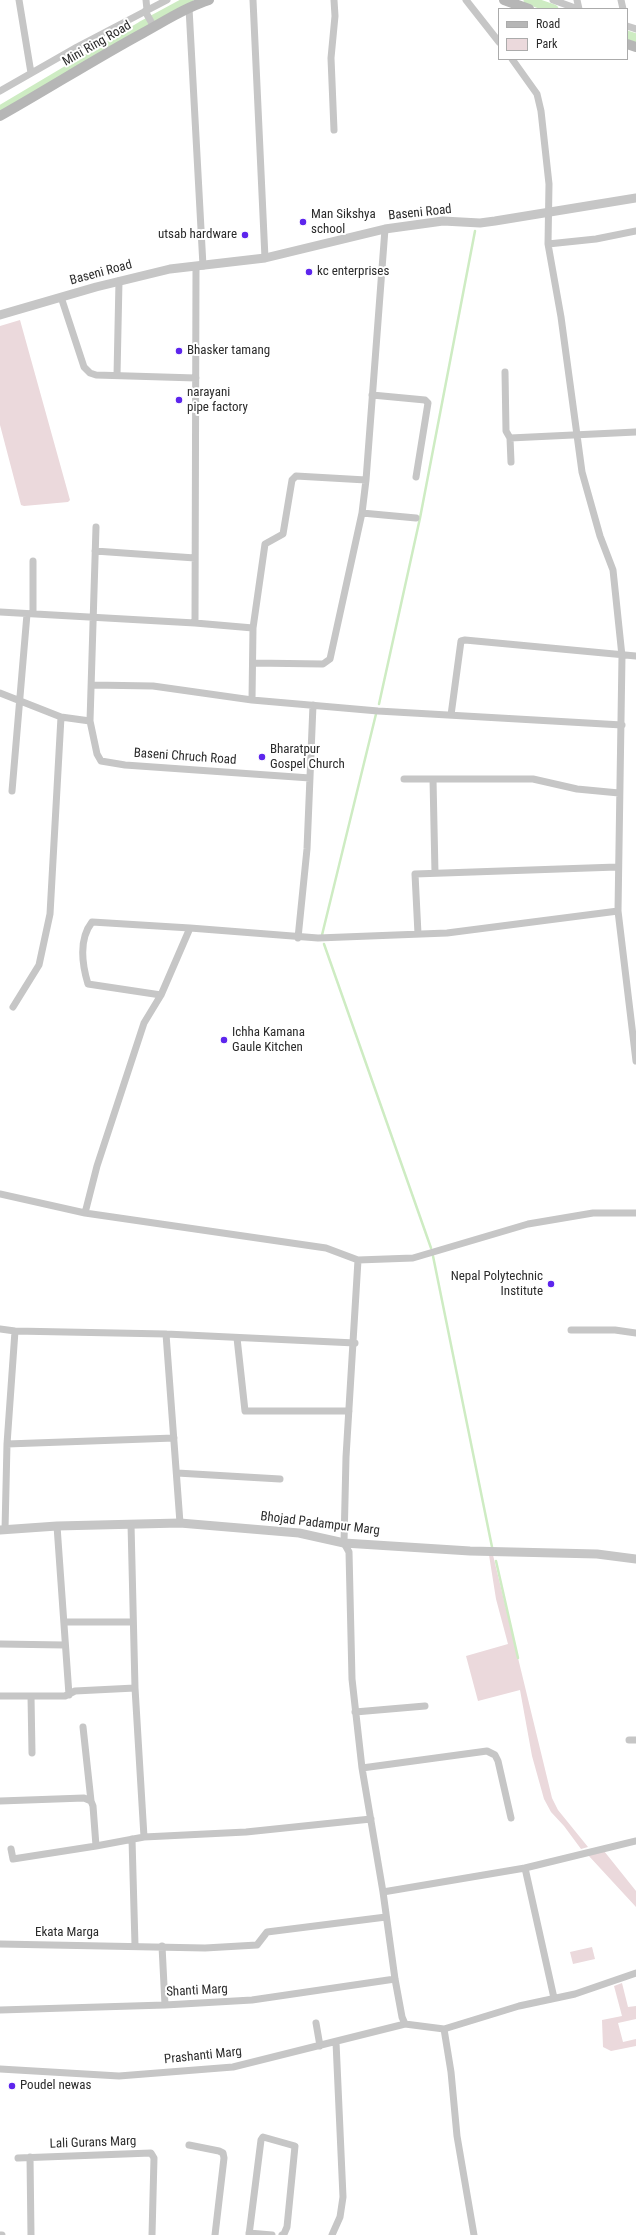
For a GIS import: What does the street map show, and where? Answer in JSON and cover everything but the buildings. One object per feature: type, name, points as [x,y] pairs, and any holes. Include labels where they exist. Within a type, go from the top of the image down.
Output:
[{"type":"main road","name":"Mini Ring Road","points":[[0,116],[153,26],[209,0]]},
{"type":"main road","points":[[504,0],[526,8]]},
{"type":"street","points":[[19,0],[31,73]]},
{"type":"street","points":[[146,0],[146,12],[153,26]]},
{"type":"street","points":[[0,91],[166,0]]},
{"type":"street","points":[[253,0],[265,258]]},
{"type":"street","points":[[334,0],[335,16],[331,58],[334,130]]},
{"type":"street","points":[[466,0],[498,41]]},
{"type":"street","points":[[553,0],[576,8]]},
{"type":"street","points":[[189,8],[200,266],[196,378],[195,623]]},
{"type":"street","points":[[513,60],[537,94],[540,105],[547,157],[548,244],[561,317],[582,472],[592,509],[613,570],[622,656],[622,725],[617,866],[618,911],[636,1061]]},
{"type":"street","name":"Baseni Road","points":[[0,315],[119,281],[170,269],[265,258],[384,229],[444,221],[480,223],[636,198]]},
{"type":"street","points":[[253,663],[323,664],[330,658],[362,513],[366,480],[384,229]]},
{"type":"street","points":[[548,244],[596,239],[636,231]]},
{"type":"street","points":[[117,375],[119,281]]},
{"type":"street","points":[[61,297],[84,367],[90,373],[96,375],[196,378]]},
{"type":"street","points":[[505,372],[506,431],[510,438],[511,462]]},
{"type":"street","points":[[372,395],[425,400],[428,403],[416,477]]},
{"type":"street","points":[[510,438],[636,432]]},
{"type":"street","points":[[252,700],[253,628],[265,544],[284,534],[292,480],[296,476],[366,480]]},
{"type":"street","points":[[362,513],[416,518]]},
{"type":"street","points":[[0,693],[61,717],[90,721],[92,685],[92,617],[96,527]]},
{"type":"street","points":[[95,551],[195,558]]},
{"type":"street","points":[[12,791],[30,614],[33,561]]},
{"type":"street","points":[[0,612],[195,623],[253,628]]},
{"type":"street","points":[[451,715],[461,642],[465,640],[622,656],[636,656]]},
{"type":"street","points":[[92,685],[153,686],[252,700],[451,715],[622,725]]},
{"type":"street","points":[[298,938],[307,850],[313,705]]},
{"type":"street","points":[[13,1007],[39,965],[50,914],[61,717]]},
{"type":"street","name":"Baseni Chruch Road","points":[[90,721],[97,754],[101,761],[125,765],[310,778]]},
{"type":"street","points":[[404,779],[533,779],[577,789],[619,793]]},
{"type":"street","points":[[434,779],[435,873]]},
{"type":"street","points":[[418,934],[415,874],[617,866]]},
{"type":"street","points":[[161,994],[88,984],[82,951],[87,929],[92,922],[190,928],[298,938],[447,933],[618,911]]},
{"type":"street","points":[[85,1213],[97,1166],[144,1022],[161,994],[190,928]]},
{"type":"street","points":[[0,1194],[85,1213],[326,1248],[358,1260],[413,1258],[528,1224],[576,1215],[636,1213]]},
{"type":"street","points":[[358,1260],[346,1457],[344,1543],[349,1552],[350,1634],[355,1712],[362,1768],[384,1892],[394,1978],[402,2017],[405,2024],[444,2029],[594,1988],[636,1973]]},
{"type":"street","points":[[0,1328],[15,1332],[166,1334],[354,1343]]},
{"type":"street","points":[[571,1330],[615,1330],[636,1333]]},
{"type":"street","points":[[3,1530],[3,1471],[7,1444],[15,1332]]},
{"type":"street","points":[[166,1334],[180,1523]]},
{"type":"street","points":[[237,1338],[245,1411],[349,1411]]},
{"type":"street","points":[[7,1444],[174,1438]]},
{"type":"street","points":[[177,1473],[280,1479]]},
{"type":"street","name":"Bhojad Padampur Marg","points":[[3,1530],[57,1526],[180,1523],[299,1534],[344,1543],[470,1551],[598,1554],[636,1559]]},
{"type":"street","points":[[131,1524],[135,1688],[144,1837]]},
{"type":"street","points":[[57,1526],[64,1622],[64,1645],[69,1695]]},
{"type":"street","points":[[64,1622],[133,1622]]},
{"type":"street","points":[[0,1644],[64,1645]]},
{"type":"street","points":[[0,1696],[69,1695],[74,1691],[135,1688]]},
{"type":"street","points":[[31,1696],[32,1752]]},
{"type":"street","points":[[355,1712],[425,1706]]},
{"type":"street","points":[[83,1727],[91,1801],[94,1806],[96,1846]]},
{"type":"street","points":[[362,1768],[487,1751],[495,1755],[498,1761],[511,1818]]},
{"type":"street","points":[[0,1801],[84,1798],[91,1801]]},
{"type":"street","points":[[11,1849],[13,1860],[144,1837],[246,1832],[371,1819]]},
{"type":"street","points":[[132,1839],[135,1945]]},
{"type":"street","points":[[384,1892],[525,1868],[636,1841]]},
{"type":"street","points":[[525,1868],[554,1998]]},
{"type":"street","name":"Ekata Marga","points":[[0,1944],[135,1945],[205,1948],[257,1944],[267,1932],[386,1917]]},
{"type":"street","points":[[162,1946],[165,2005]]},
{"type":"street","name":"Shanti Marg","points":[[0,2010],[165,2005],[252,2000],[394,1978]]},
{"type":"street","points":[[316,2023],[320,2046]]},
{"type":"street","name":"Prashanti Marg","points":[[0,2069],[119,2076],[233,2067],[405,2024]]},
{"type":"street","points":[[444,2029],[451,2072],[457,2136],[474,2235]]},
{"type":"street","points":[[332,2235],[340,2217],[343,2197],[336,2042]]},
{"type":"street","points":[[272,2235],[249,2234],[260,2140],[263,2136],[294,2146],[287,2227],[282,2235]]},
{"type":"street","points":[[189,2145],[223,2153],[224,2158],[215,2235]]},
{"type":"street","name":"Lali Gurans Marg","points":[[30,2157],[151,2153],[154,2158],[152,2235]]},
{"type":"street","points":[[18,2158],[30,2157],[31,2235]]},
{"type":"green space","points":[[20,320],[70,500],[68,502],[21,505],[0,425],[0,326]]},
{"type":"green space","points":[[489,1555],[493,1555],[552,1798],[558,1810],[588,1847],[581,1849],[564,1826],[551,1812],[544,1799],[532,1756],[520,1690],[478,1701],[466,1656],[508,1644],[496,1599]]},
{"type":"green space","points":[[604,1851],[636,1891],[636,1907],[588,1855]]},
{"type":"green space","points":[[592,1947],[595,1959],[573,1964],[570,1952]]},
{"type":"green space","points":[[622,1983],[628,2007],[636,2006],[636,2019],[618,2023],[623,2042],[636,2039],[636,2046],[611,2051],[603,2047],[602,2020],[622,2016],[614,1986]]},
{"type":"waterway","points":[[0,110],[141,26],[189,0]]},
{"type":"waterway","points":[[528,0],[551,8]]},
{"type":"waterway","points":[[628,35],[636,38]]},
{"type":"waterway","points":[[379,704],[420,518],[475,231]]},
{"type":"waterway","points":[[322,935],[376,714]]},
{"type":"waterway","points":[[324,944],[431,1248]]},
{"type":"waterway","points":[[433,1256],[492,1547]]},
{"type":"waterway","points":[[496,1561],[518,1658]]},
{"type":"place","name":"Man Sikshya school","points":[[303,222]]},
{"type":"place","name":"utsab hardware","points":[[245,235]]},
{"type":"place","name":"kc enterprises","points":[[309,272]]},
{"type":"place","name":"Bhasker tamang","points":[[179,351]]},
{"type":"place","name":"narayani pipe factory","points":[[179,400]]},
{"type":"place","name":"Bharatpur Gospel Church","points":[[262,757]]},
{"type":"place","name":"Ichha Kamana Gaule Kitchen","points":[[224,1040]]},
{"type":"place","name":"Nepal Polytechnic Institute","points":[[551,1284]]},
{"type":"place","name":"Poudel newas","points":[[12,2086]]}]
